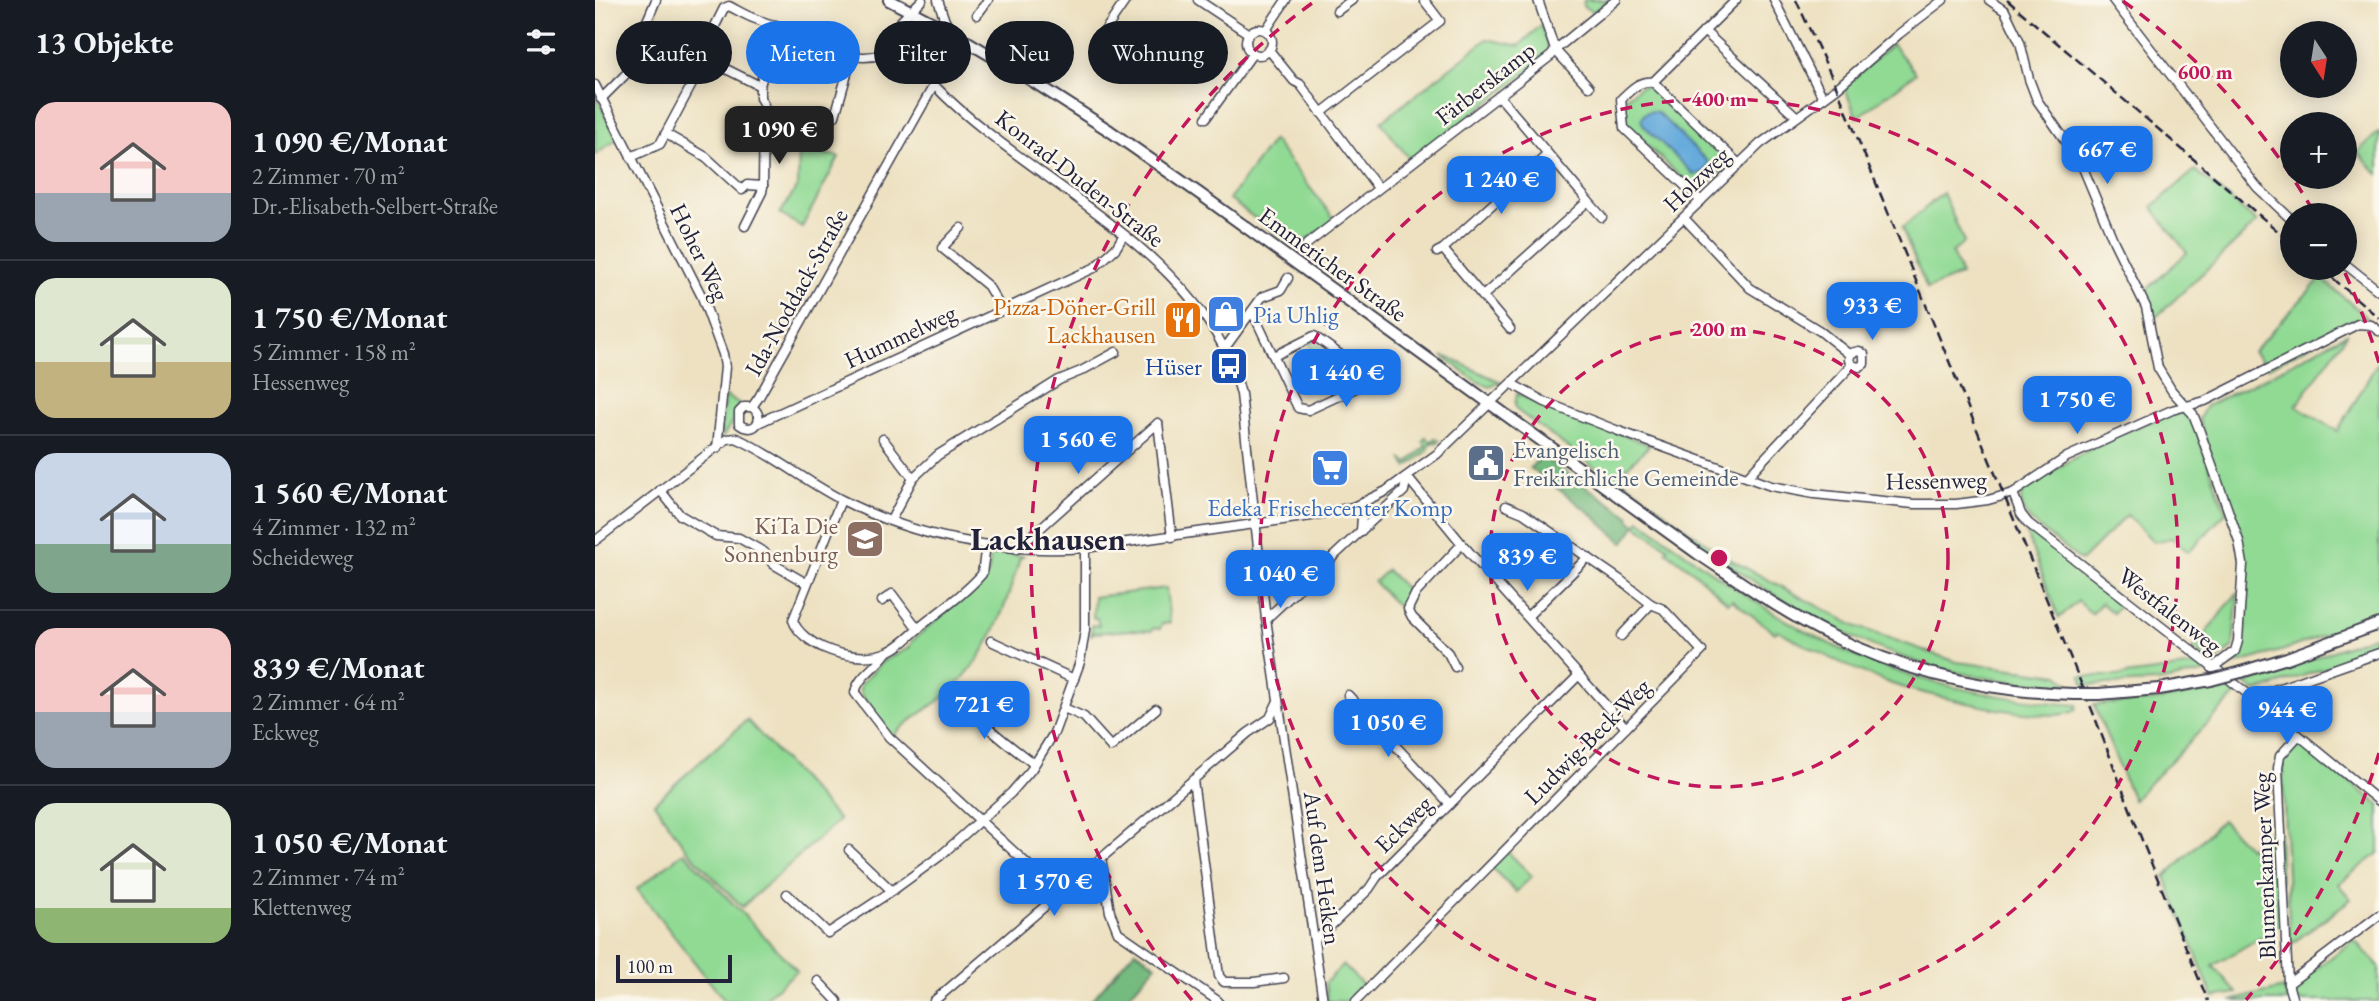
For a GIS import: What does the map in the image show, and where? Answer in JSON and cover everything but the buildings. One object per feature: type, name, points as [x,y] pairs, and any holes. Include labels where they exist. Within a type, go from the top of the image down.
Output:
[{"type":"main road","name":"Emmericher Straße","points":[[889,0],[929,21]]},
{"type":"main road","name":"Emmericher Straße","points":[[971,44],[1110,131],[1211,201],[1696,553],[1775,605],[1868,653],[1927,672],[1995,688],[2031,693],[2099,694],[2159,690],[2212,674],[2241,672],[2287,659],[2379,624]]},
{"type":"street","points":[[647,21],[656,0]]},
{"type":"street","points":[[903,21],[922,0]]},
{"type":"street","points":[[938,0],[946,21]]},
{"type":"street","points":[[977,15],[988,0]]},
{"type":"street","points":[[1112,21],[1126,0]]},
{"type":"street","points":[[1198,0],[1249,34]]},
{"type":"street","points":[[1266,30],[1286,0]]},
{"type":"street","points":[[1337,11],[1352,0]]},
{"type":"street","points":[[1321,113],[1440,21],[1424,0]]},
{"type":"street","points":[[1538,0],[1555,50],[1589,87]]},
{"type":"street","name":"Färberskamp","points":[[1307,244],[1552,55],[1616,0]]},
{"type":"street","points":[[1653,82],[1736,0]]},
{"type":"street","points":[[1774,0],[1823,98]]},
{"type":"street","name":"Holzweg","points":[[1407,477],[1437,454],[1512,384],[1739,164],[1943,0]]},
{"type":"street","points":[[1989,0],[2005,11],[2020,42],[2037,100],[2081,163],[2114,242],[2146,307],[2158,368],[2172,391],[2187,406],[2199,429],[2239,541],[2243,564],[2235,651],[2212,674]]},
{"type":"street","points":[[2113,0],[2257,187],[2280,209]]},
{"type":"street","points":[[718,21],[724,8],[729,6],[763,21]]},
{"type":"street","points":[[1257,29],[1266,30],[1271,36],[1269,50],[1264,54],[1253,53],[1247,44],[1249,34],[1257,29]]},
{"type":"street","points":[[1704,31],[1796,116]]},
{"type":"street","points":[[1269,50],[1300,85],[1378,188]]},
{"type":"street","points":[[1206,118],[1253,53]]},
{"type":"street","points":[[732,72],[760,86],[760,98],[764,106],[763,186],[745,226]]},
{"type":"street","points":[[1701,201],[1624,128],[1621,99],[1638,83],[1653,82],[1739,164]]},
{"type":"street","points":[[601,99],[616,84]]},
{"type":"street","points":[[631,158],[660,144],[690,84]]},
{"type":"street","points":[[835,116],[844,84]]},
{"type":"street","name":"Hoher Weg","points":[[595,85],[702,297],[723,354],[725,367],[717,448]]},
{"type":"street","name":"Konrad-Duden-Straße","points":[[934,85],[990,133],[1085,204],[1163,268],[1190,298],[1225,348],[1241,394],[1254,525],[1278,700]]},
{"type":"street","name":"Ida-Noddack-Straße","points":[[752,407],[934,85]]},
{"type":"street","points":[[1499,96],[1602,216]]},
{"type":"street","points":[[667,134],[706,157],[739,188],[758,200]]},
{"type":"street","points":[[1510,329],[1484,295],[1440,250],[1548,154]]},
{"type":"street","points":[[739,188],[747,185],[763,186]]},
{"type":"street","points":[[1484,295],[1588,201]]},
{"type":"street","points":[[1684,218],[1750,288],[1821,331],[1850,355],[1852,365]]},
{"type":"street","points":[[961,228],[942,248],[988,286],[1002,310]]},
{"type":"street","name":"Hummelweg","points":[[758,423],[1094,268],[1116,248],[1123,236]]},
{"type":"street","points":[[2357,274],[2379,291]]},
{"type":"street","points":[[1225,348],[1262,297],[1281,290],[1289,278]]},
{"type":"street","points":[[1252,311],[1298,408],[1304,411],[1358,387],[1365,377],[1362,370],[1314,336],[1274,356]]},
{"type":"street","name":"Hessenweg","points":[[1512,384],[1545,402],[1616,430],[1771,486],[1814,494],[1914,504],[1973,502],[2013,493],[2067,457],[2117,433],[2205,401],[2358,324],[2371,325],[2379,331]]},
{"type":"street","points":[[1850,355],[1859,351],[1865,356],[1865,362],[1861,366],[1852,365]]},
{"type":"street","points":[[891,520],[913,478],[938,455],[1059,380],[1116,352]]},
{"type":"street","points":[[1747,477],[1852,365]]},
{"type":"street","name":"Ida-Noddack-Straße","points":[[744,407],[752,407],[759,416],[758,423],[752,428],[743,428],[737,419],[739,412],[744,407]]},
{"type":"street","points":[[1017,549],[1158,423],[1172,537]]},
{"type":"street","points":[[595,541],[727,439],[736,438],[841,500],[891,520],[946,537],[986,545],[1048,551],[1172,537],[1311,516],[1353,507],[1407,477]]},
{"type":"street","points":[[883,439],[913,478]]},
{"type":"street","points":[[1266,619],[1404,491],[1407,477]]},
{"type":"street","points":[[1407,477],[1462,544],[1626,728]]},
{"type":"street","points":[[660,490],[680,515],[716,536],[740,538],[764,552],[773,564],[806,583]]},
{"type":"street","name":"Westfalenweg","points":[[2013,493],[2021,514],[2028,523],[2212,674],[2257,701],[2379,802]]},
{"type":"street","points":[[841,500],[793,620],[795,627],[821,647],[839,654],[859,656],[886,653],[903,643],[982,573],[986,545]]},
{"type":"street","points":[[1361,531],[1363,502]]},
{"type":"street","points":[[1506,506],[1523,513],[1651,604],[1621,636]]},
{"type":"street","points":[[1455,667],[1448,653],[1408,610],[1416,593],[1462,544]]},
{"type":"street","points":[[787,894],[828,933],[940,856],[1011,793],[1054,733],[1080,662],[1086,630],[1085,548]]},
{"type":"street","points":[[1528,616],[1588,557]]},
{"type":"street","points":[[882,601],[892,594],[918,629]]},
{"type":"street","name":"Ludwig-Beck-Weg","points":[[1356,1001],[1702,651],[1663,609],[1651,604]]},
{"type":"street","points":[[991,640],[1074,679]]},
{"type":"street","points":[[886,653],[879,664],[857,683],[855,693],[889,737],[1059,894]]},
{"type":"street","points":[[2257,701],[2266,693],[2379,653]]},
{"type":"street","name":"Eckweg","points":[[1314,939],[1369,889],[1377,877],[1579,675]]},
{"type":"street","points":[[1348,695],[1450,804]]},
{"type":"street","points":[[967,698],[968,707],[1034,764]]},
{"type":"street","points":[[934,1001],[1193,780],[1270,718],[1278,700]]},
{"type":"street","name":"Auf dem Heiken","points":[[1278,700],[1323,1001]]},
{"type":"street","points":[[1064,708],[1084,717],[1111,747],[1156,709]]},
{"type":"street","name":"Blumenkamper Weg","points":[[2293,1001],[2288,984],[2279,768],[2280,757],[2298,736]]},
{"type":"street","points":[[1193,780],[1219,976],[1224,982],[1234,983],[1284,978]]},
{"type":"street","points":[[849,850],[892,891]]},
{"type":"street","points":[[1101,858],[1110,912],[1118,932],[1217,1001]]},
{"type":"street","points":[[2288,984],[2379,915]]},
{"type":"street","points":[[818,981],[837,1001]]},
{"type":"green space","points":[[1584,0],[1609,0],[1593,12],[1583,6]]},
{"type":"green space","points":[[1541,25],[1551,54],[1411,161],[1381,122],[1487,39],[1519,46]]},
{"type":"green space","points":[[1892,44],[1916,73],[1857,118],[1844,87]]},
{"type":"green space","points":[[1641,86],[1653,87],[1728,158],[1728,165],[1701,190],[1696,191],[1625,125],[1623,100]]},
{"type":"green space","points":[[595,94],[617,139],[595,155]]},
{"type":"green space","points":[[2379,132],[2379,175],[2357,152]]},
{"type":"green space","points":[[1273,140],[1335,220],[1295,248],[1229,199]]},
{"type":"green space","points":[[799,148],[839,157],[802,227],[780,214],[798,185]]},
{"type":"green space","points":[[2195,170],[2257,222],[2152,321],[2143,293],[2187,253],[2152,207]]},
{"type":"green space","points":[[1943,193],[1964,242],[1952,253],[1961,275],[1927,289],[1902,228]]},
{"type":"green space","points":[[2319,280],[2323,280],[2368,318],[2357,320],[2268,368],[2253,352]]},
{"type":"green space","points":[[2348,333],[2296,406],[2338,431],[2379,360],[2379,615],[2284,650],[2225,667],[2225,662],[2245,646],[2241,644],[2245,564],[2199,419],[2206,406]]},
{"type":"green space","points":[[1315,342],[1335,356],[1317,361],[1309,343]]},
{"type":"green space","points":[[1442,356],[1501,382],[1490,387],[1476,381]]},
{"type":"green space","points":[[1517,393],[1542,406],[1650,445],[1618,476],[1731,560],[1855,626],[1957,662],[2059,675],[2070,685],[2006,681],[1964,674],[1902,657],[1838,630],[1720,559],[1518,411],[1515,405]]},
{"type":"green space","points":[[725,396],[742,405],[723,437],[720,434]]},
{"type":"green space","points":[[2185,410],[2191,416],[2226,513],[2188,552],[2172,538],[2154,542],[2127,515],[2081,561],[2032,522],[2026,514],[2021,501],[2025,488],[2102,443],[2143,424]]},
{"type":"green space","points":[[1426,437],[1430,442],[1435,438],[1439,441],[1434,441],[1427,448],[1429,450],[1407,467],[1403,460],[1408,463],[1426,446],[1423,441]]},
{"type":"green space","points":[[1542,456],[1630,517],[1629,520],[1636,525],[1623,543],[1589,512],[1530,468]]},
{"type":"green space","points":[[1640,520],[1754,600],[1802,629],[1856,656],[1917,678],[1949,686],[2012,698],[2077,705],[2076,710],[2063,714],[2041,714],[1985,707],[1904,688],[1846,665],[1778,630],[1775,633],[1732,600],[1728,603],[1666,551],[1668,548],[1636,525]]},
{"type":"green space","points":[[2028,527],[2123,602],[2113,613],[2101,603],[2092,614],[2078,601],[2059,618],[2025,530]]},
{"type":"green space","points":[[991,550],[1023,556],[994,632],[962,680],[891,737],[860,693],[860,685],[883,661],[909,648],[912,641],[985,578],[989,571]]},
{"type":"green space","points":[[1387,570],[1411,594],[1406,604],[1397,606],[1374,582]]},
{"type":"green space","points":[[1166,588],[1170,623],[1162,624],[1160,629],[1153,628],[1152,631],[1093,633],[1091,636],[1092,625],[1099,626],[1097,618],[1093,618],[1094,597]]},
{"type":"green space","points":[[2238,592],[2233,647],[2212,664],[2193,649]]},
{"type":"green space","points":[[2379,634],[2379,649],[2363,655],[2256,692],[2245,683]]},
{"type":"green space","points":[[2202,665],[2209,672],[2158,682],[2084,685],[2081,676],[2117,676]]},
{"type":"green space","points":[[2230,686],[2238,692],[2133,800],[2094,705],[2160,700]]},
{"type":"green space","points":[[747,720],[839,820],[742,907],[687,850],[654,803]]},
{"type":"green space","points":[[2303,745],[2379,805],[2379,853],[2338,884],[2351,899],[2290,945],[2282,760],[2294,746]]},
{"type":"green space","points":[[2222,820],[2249,848],[2266,833],[2279,832],[2282,924],[2213,966],[2237,993],[2213,997],[2165,877]]},
{"type":"green space","points":[[1507,851],[1532,876],[1516,892],[1491,867]]},
{"type":"green space","points":[[684,852],[797,971],[761,1001],[725,1001],[637,889]]},
{"type":"green space","points":[[2354,940],[2379,966],[2379,1001],[2296,1001],[2292,987]]},
{"type":"green space","points":[[1135,950],[1156,965],[1124,1001],[1091,1001]]},
{"type":"green space","points":[[1343,965],[1364,986],[1350,1001],[1328,1001],[1325,983]]},
{"type":"green space","points":[[2284,988],[2288,1001],[2231,1001],[2238,999]]},
{"type":"water","points":[[1657,112],[1708,162],[1705,172],[1694,175],[1644,126],[1641,120],[1644,114]]},
{"type":"railway","points":[[1796,0],[1837,88],[2208,1001]]},
{"type":"railway","points":[[2007,0],[2280,233]]},
{"type":"railway","points":[[2335,280],[2379,318]]},
{"type":"place","name":"Pia Uhlig","points":[[1226,314]]},
{"type":"place","name":"Pizza-Döner-Grill Lackhausen","points":[[1183,320]]},
{"type":"place","name":"Hüser","points":[[1229,366]]},
{"type":"place","name":"Evangelisch Freikirchliche Gemeinde","points":[[1486,463]]},
{"type":"place","name":"Edeka Frischecenter Komp","points":[[1330,468]]},
{"type":"place","name":"KiTa Die Sonnenburg","points":[[865,539]]},
{"type":"district","name":"Lackhausen","points":[[1048,539]]}]
